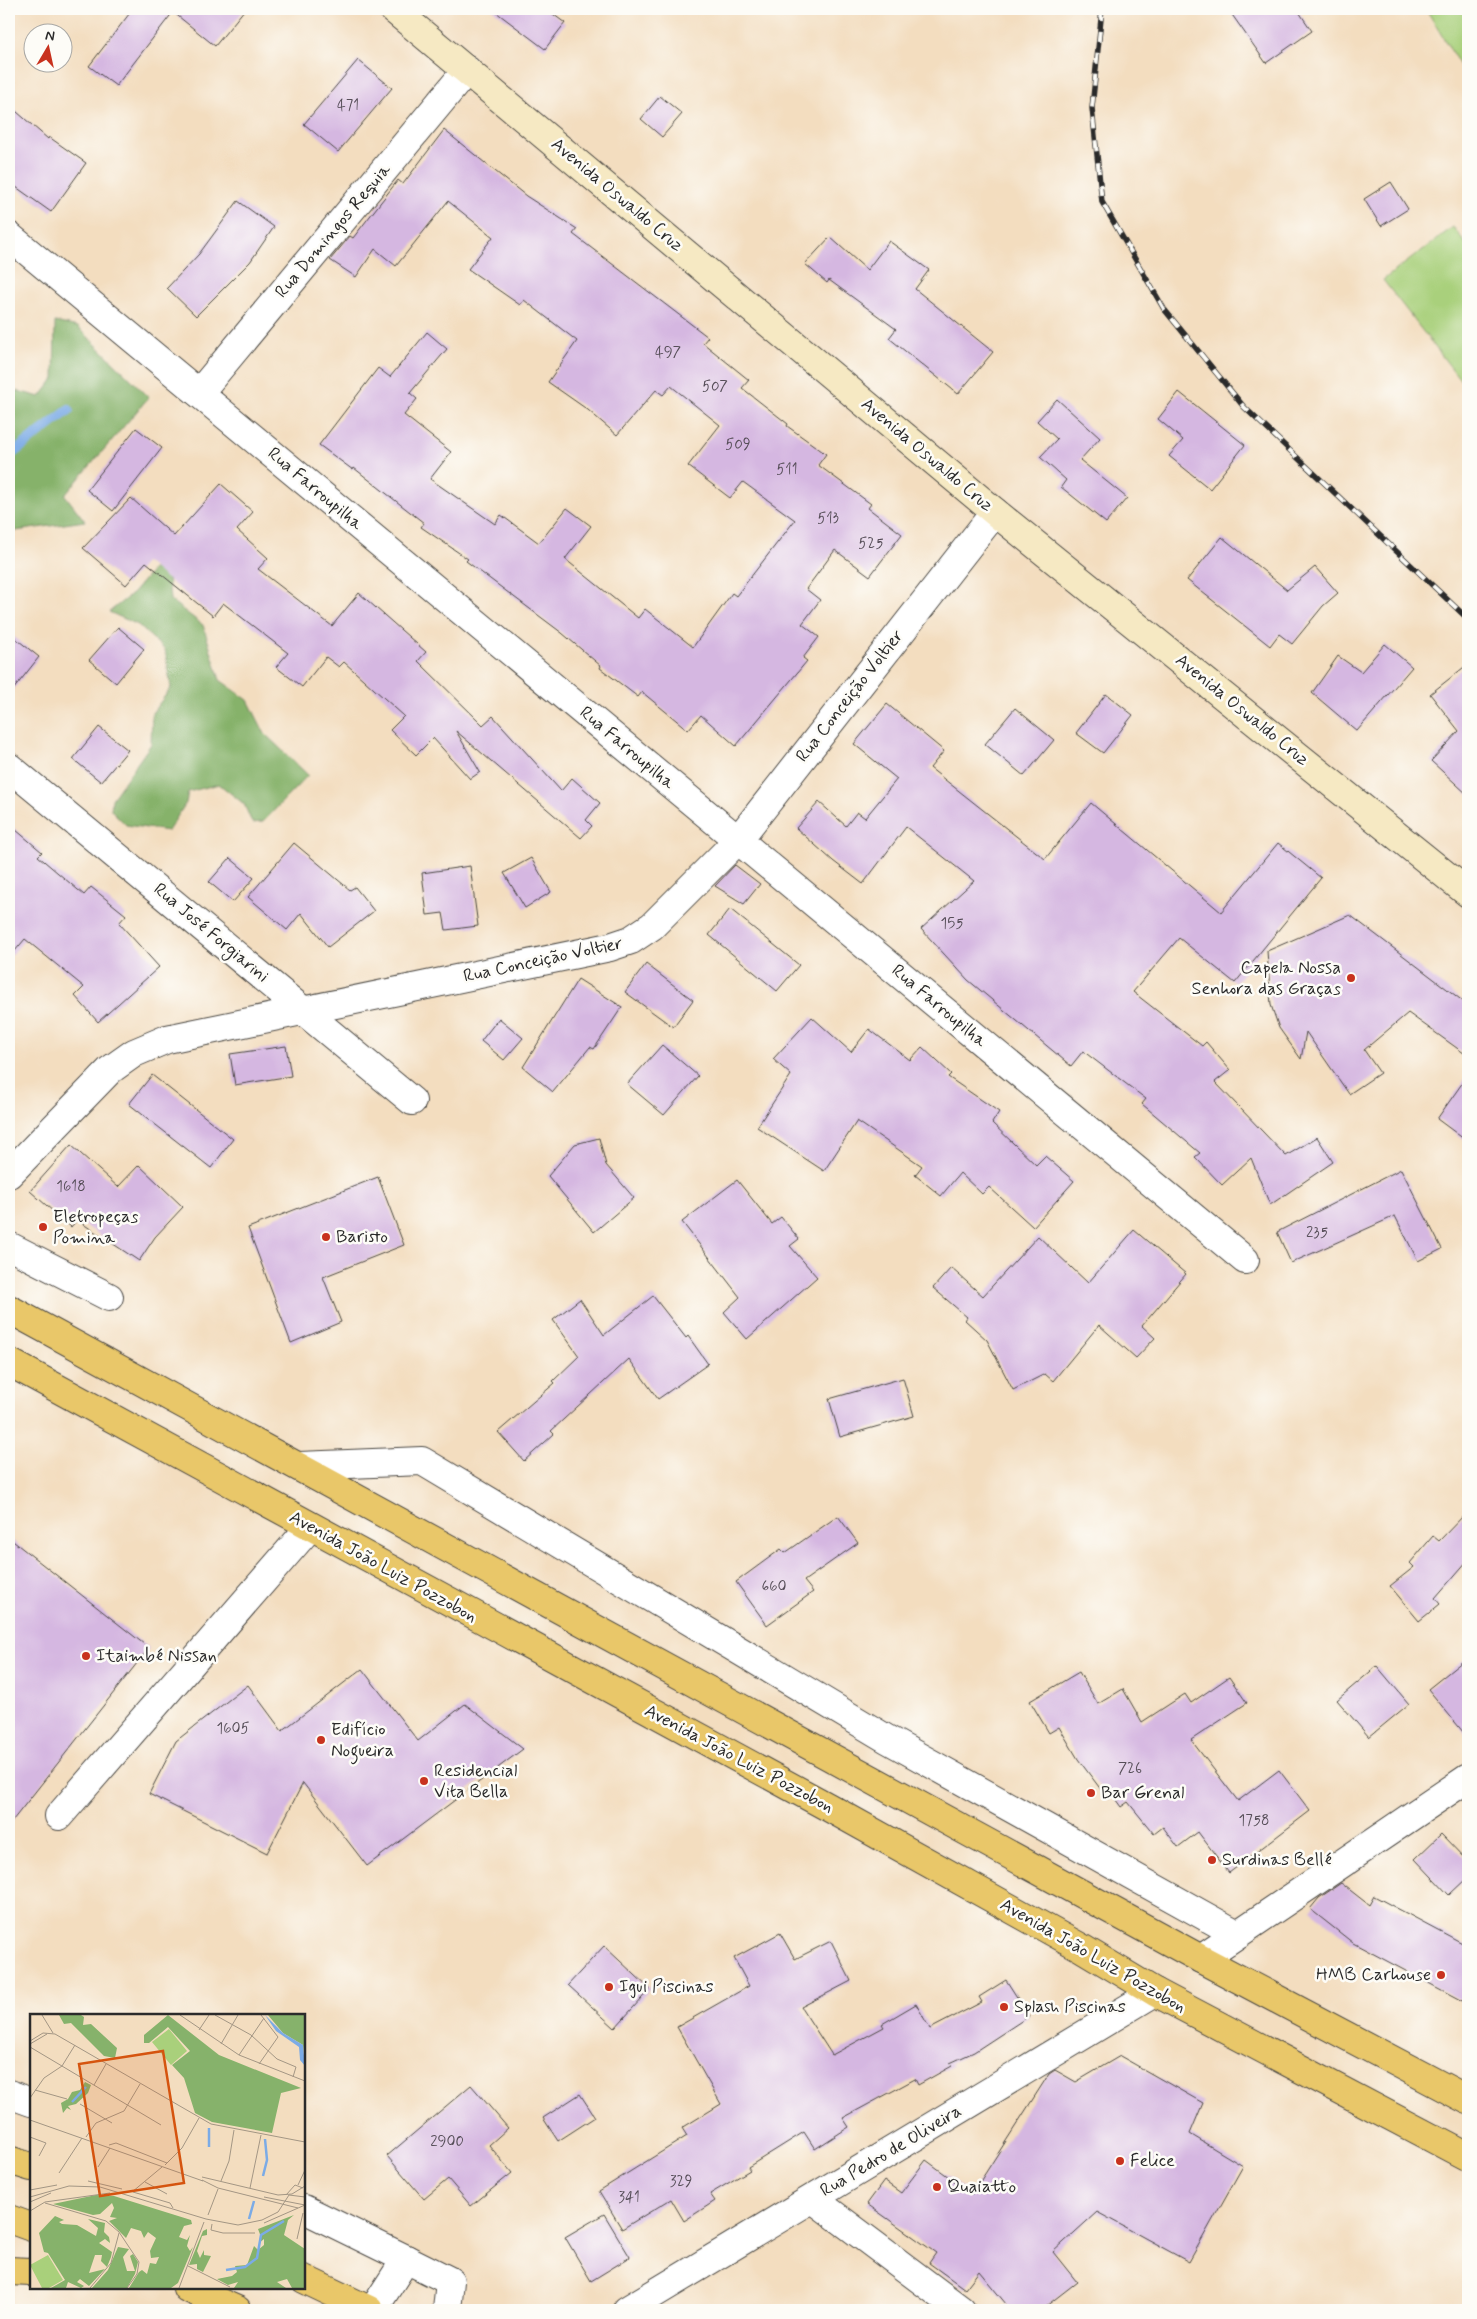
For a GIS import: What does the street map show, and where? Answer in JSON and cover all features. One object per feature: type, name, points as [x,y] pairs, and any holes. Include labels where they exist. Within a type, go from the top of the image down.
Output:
[{"type":"main road","points":[[9,1309],[1201,1959],[1468,2100]]},
{"type":"main road","name":"Avenida João Luiz Pozzobon","points":[[9,1362],[836,1812],[1080,1947],[1155,1992],[1468,2158]]},
{"type":"main road","points":[[9,2160],[30,2166]]},
{"type":"main road","points":[[9,2219],[30,2227]]},
{"type":"main road","points":[[9,2271],[30,2272]]},
{"type":"main road","points":[[305,2279],[370,2310]]},
{"type":"main road","points":[[189,2289],[237,2310]]},
{"type":"street","name":"Avenida Oswaldo Cruz","points":[[393,9],[995,512],[1468,893]]},
{"type":"street","name":"Rua Domingos Requia","points":[[199,393],[467,70]]},
{"type":"street","name":"Rua Farroupilha","points":[[9,236],[1245,1260]]},
{"type":"street","name":"Rua Conceição Voltier","points":[[9,1174],[110,1070],[134,1053],[167,1039],[610,947],[631,940],[652,926],[738,840],[995,512]]},
{"type":"street","name":"Rua José Forgiarini","points":[[9,766],[412,1101]]},
{"type":"street","points":[[9,1246],[109,1297]]},
{"type":"street","points":[[299,1466],[422,1461],[888,1740],[1237,1934]]},
{"type":"street","points":[[59,1816],[310,1527]]},
{"type":"street","points":[[1201,1959],[1468,1778]]},
{"type":"street","name":"Rua Pedro de Oliveira","points":[[627,2310],[1155,1992]]},
{"type":"street","points":[[9,2094],[30,2102]]},
{"type":"street","points":[[813,2199],[961,2310]]},
{"type":"street","points":[[305,2209],[450,2281],[447,2310]]},
{"type":"street","points":[[373,2310],[406,2259]]},
{"type":"green space","points":[[1426,9],[1468,9],[1468,79]]},
{"type":"green space","points":[[1453,227],[1468,246],[1468,386],[1466,387],[1383,280]]},
{"type":"green space","points":[[55,322],[78,327],[149,397],[65,495],[85,521],[9,532],[9,396],[18,391],[40,397],[54,379]]},
{"type":"green space","points":[[176,542],[168,578],[170,600],[203,625],[220,680],[248,700],[265,734],[308,775],[263,822],[252,823],[244,804],[219,784],[188,792],[186,803],[168,831],[126,825],[111,810],[112,799],[151,744],[152,713],[171,688],[165,650],[138,625],[109,612],[133,593]]},
{"type":"building","points":[[133,9],[245,9],[215,46],[173,12],[116,86],[89,66]]},
{"type":"building","points":[[492,9],[546,9],[565,23],[545,49]]},
{"type":"building","points":[[1228,9],[1297,9],[1312,31],[1266,63]]},
{"type":"building","points":[[358,60],[392,88],[338,152],[304,124]]},
{"type":"building","points":[[660,96],[682,114],[662,137],[641,119]]},
{"type":"building","points":[[9,105],[48,139],[49,137],[86,163],[51,212],[9,182]]},
{"type":"building","points":[[444,130],[526,196],[577,229],[573,234],[708,337],[703,343],[749,380],[742,388],[788,424],[787,426],[826,454],[818,465],[871,504],[868,508],[902,534],[870,576],[835,550],[806,589],[820,600],[802,624],[819,637],[803,658],[807,661],[736,746],[701,715],[688,730],[642,692],[638,697],[600,668],[601,666],[562,633],[466,561],[468,559],[421,527],[424,523],[354,468],[353,470],[319,445],[378,368],[390,377],[427,332],[447,349],[410,393],[417,399],[404,415],[451,452],[430,479],[495,524],[501,515],[539,543],[567,508],[591,526],[565,559],[638,618],[645,609],[693,647],[732,593],[736,596],[795,520],[743,482],[730,498],[688,466],[720,425],[671,386],[663,395],[656,390],[617,435],[588,410],[548,382],[577,341],[524,300],[520,305],[468,269],[493,237],[448,201],[396,266],[375,249],[356,277],[330,260],[350,236],[353,238],[398,180],[403,184]]},
{"type":"building","points":[[1391,182],[1408,209],[1381,226],[1364,199]]},
{"type":"building","points":[[238,201],[274,227],[250,262],[196,316],[167,288],[199,254]]},
{"type":"building","points":[[830,237],[867,270],[889,241],[929,270],[915,289],[993,352],[958,394],[889,338],[896,329],[829,280],[827,283],[805,264]]},
{"type":"building","points":[[1179,392],[1245,445],[1210,489],[1169,456],[1183,440],[1158,419]]},
{"type":"building","points":[[1057,399],[1100,438],[1080,460],[1127,498],[1106,523],[1061,487],[1066,480],[1040,457],[1057,439],[1037,421]]},
{"type":"building","points":[[136,428],[162,448],[113,511],[87,490]]},
{"type":"building","points":[[221,484],[253,512],[237,530],[268,558],[258,569],[332,626],[359,593],[426,652],[418,661],[483,725],[493,716],[561,791],[572,778],[600,803],[586,820],[592,826],[581,838],[456,731],[480,772],[470,779],[433,738],[416,755],[390,730],[404,716],[344,662],[339,667],[326,657],[302,687],[276,667],[288,653],[223,603],[213,616],[146,562],[126,585],[83,548],[131,498],[174,536]]},
{"type":"building","points":[[1222,537],[1287,590],[1315,567],[1338,593],[1323,606],[1292,644],[1279,634],[1270,646],[1187,580]]},
{"type":"building","points":[[118,627],[144,649],[116,683],[89,660]]},
{"type":"building","points":[[9,633],[39,657],[9,695]]},
{"type":"building","points":[[1385,644],[1412,667],[1357,731],[1312,693],[1338,656],[1361,672]]},
{"type":"building","points":[[1468,664],[1468,795],[1431,761],[1459,731],[1430,694]]},
{"type":"building","points":[[1106,694],[1133,715],[1103,753],[1076,733]]},
{"type":"building","points":[[887,704],[944,751],[930,768],[1045,859],[1091,803],[1221,912],[1278,843],[1321,878],[1235,983],[1179,938],[1133,992],[1202,1046],[1206,1042],[1230,1070],[1215,1082],[1286,1156],[1317,1137],[1333,1162],[1270,1205],[1251,1158],[1222,1185],[1195,1157],[1200,1153],[1142,1104],[1146,1099],[1083,1051],[1071,1066],[968,980],[921,929],[974,881],[906,827],[863,884],[833,861],[796,828],[819,802],[846,826],[857,812],[865,818],[897,779],[854,744]]},
{"type":"building","points":[[1015,708],[1054,740],[1024,776],[985,744]]},
{"type":"building","points":[[99,727],[128,750],[101,782],[73,759]]},
{"type":"building","points":[[9,824],[42,852],[38,856],[84,895],[91,887],[126,915],[119,923],[159,967],[98,1022],[75,996],[84,987],[25,939],[9,958]]},
{"type":"building","points":[[294,843],[350,890],[355,887],[374,911],[328,947],[301,913],[287,930],[248,897]]},
{"type":"building","points":[[230,858],[254,878],[233,902],[209,882]]},
{"type":"building","points":[[531,858],[551,892],[525,908],[504,873]]},
{"type":"building","points":[[735,865],[760,884],[744,904],[715,886]]},
{"type":"building","points":[[470,866],[478,926],[446,930],[443,913],[427,915],[422,873]]},
{"type":"building","points":[[730,909],[799,965],[777,991],[709,935]]},
{"type":"building","name":"Capela Nossa Senhora das Graças","points":[[1350,915],[1468,1005],[1468,1056],[1408,1013],[1364,1050],[1380,1073],[1349,1094],[1306,1032],[1301,1059],[1279,1028],[1271,1005],[1267,951]]},
{"type":"building","points":[[646,964],[693,1000],[673,1027],[625,992]]},
{"type":"building","points":[[578,979],[622,1007],[594,1049],[590,1047],[553,1092],[523,1067]]},
{"type":"building","points":[[812,1017],[851,1052],[869,1029],[910,1060],[922,1047],[951,1074],[948,1077],[999,1112],[992,1123],[1036,1165],[1045,1156],[1074,1181],[1033,1227],[989,1187],[982,1194],[960,1173],[941,1196],[915,1175],[922,1166],[857,1121],[824,1171],[757,1127],[791,1075],[773,1059]]},
{"type":"building","points":[[499,1018],[523,1038],[504,1060],[481,1041]]},
{"type":"building","points":[[662,1045],[698,1076],[664,1115],[627,1084]]},
{"type":"building","points":[[286,1046],[291,1076],[235,1085],[230,1054]]},
{"type":"building","points":[[152,1075],[233,1139],[211,1168],[129,1104]]},
{"type":"building","points":[[1468,1075],[1468,1142],[1437,1119]]},
{"type":"building","points":[[599,1138],[606,1165],[634,1198],[594,1232],[548,1176],[575,1144]]},
{"type":"building","points":[[71,1145],[118,1187],[139,1165],[183,1207],[155,1237],[139,1261],[77,1220],[71,1227],[30,1191]]},
{"type":"building","points":[[1401,1169],[1442,1249],[1418,1261],[1395,1216],[1291,1263],[1277,1232]]},
{"type":"building","name":"Baristo","points":[[378,1177],[404,1245],[323,1277],[341,1322],[291,1343],[248,1228]]},
{"type":"building","points":[[737,1180],[772,1224],[781,1217],[799,1239],[790,1246],[817,1277],[747,1339],[724,1312],[740,1297],[682,1222]]},
{"type":"building","points":[[1134,1230],[1186,1274],[1142,1326],[1155,1338],[1136,1358],[1099,1325],[1053,1381],[1045,1374],[1013,1390],[987,1340],[965,1320],[967,1317],[933,1288],[951,1268],[983,1296],[1038,1236],[1088,1283]]},
{"type":"building","points":[[653,1296],[686,1338],[688,1336],[708,1364],[658,1399],[629,1359],[551,1431],[554,1434],[524,1461],[498,1432],[555,1383],[553,1381],[579,1356],[553,1320],[580,1299],[604,1335]]},
{"type":"building","points":[[903,1378],[914,1416],[840,1437],[829,1399]]},
{"type":"building","points":[[1468,1511],[1468,1560],[1435,1598],[1440,1604],[1419,1621],[1390,1586],[1414,1567],[1410,1563],[1433,1536],[1439,1541]]},
{"type":"building","points":[[838,1516],[858,1543],[804,1581],[813,1592],[767,1625],[736,1582],[781,1549],[785,1553]]},
{"type":"building","points":[[9,1538],[149,1648],[9,1825]]},
{"type":"building","points":[[1468,1657],[1468,1738],[1428,1689]]},
{"type":"building","points":[[1377,1666],[1409,1704],[1369,1737],[1337,1700]]},
{"type":"building","points":[[362,1669],[418,1741],[465,1704],[523,1749],[367,1866],[303,1783],[267,1853],[149,1794],[176,1741],[248,1685],[282,1731]]},
{"type":"building","points":[[1079,1672],[1098,1704],[1123,1689],[1142,1722],[1185,1694],[1191,1703],[1229,1677],[1247,1703],[1191,1740],[1238,1801],[1279,1770],[1310,1811],[1229,1873],[1198,1832],[1178,1847],[1163,1827],[1154,1834],[1128,1802],[1121,1807],[1113,1796],[1108,1799],[1078,1759],[1059,1727],[1049,1733],[1030,1701]]},
{"type":"building","points":[[1441,1834],[1468,1862],[1468,1877],[1449,1895],[1415,1859]]},
{"type":"building","name":"HMB Carhouse","points":[[1341,1883],[1369,1905],[1374,1896],[1468,1946],[1468,2004],[1353,1943],[1310,1909],[1319,1898]]},
{"type":"building","points":[[780,1933],[795,1959],[831,1941],[851,1981],[801,2007],[832,2055],[884,2027],[882,2024],[916,2004],[930,2029],[982,2002],[979,1997],[1006,1980],[1029,2016],[974,2052],[950,2063],[952,2066],[918,2085],[915,2079],[843,2118],[849,2127],[815,2149],[804,2132],[748,2167],[750,2170],[710,2194],[715,2201],[684,2221],[671,2199],[622,2229],[599,2191],[687,2136],[682,2128],[721,2104],[677,2027],[749,1986],[734,1958]]},
{"type":"building","name":"Igui Piscinas","points":[[604,1946],[650,1989],[615,2028],[568,1985]]},
{"type":"building","points":[[1120,2056],[1203,2103],[1190,2134],[1243,2166],[1189,2262],[1097,2212],[1053,2252],[1077,2282],[1041,2310],[1011,2310],[979,2271],[965,2289],[929,2263],[936,2253],[867,2204],[884,2181],[901,2193],[926,2160],[972,2194],[1049,2074],[1055,2070],[1076,2082]]},
{"type":"building","points":[[471,2085],[508,2128],[489,2145],[512,2173],[471,2206],[448,2179],[424,2199],[387,2156]]},
{"type":"building","points":[[580,2094],[595,2117],[558,2141],[543,2118]]},
{"type":"building","points":[[604,2214],[630,2257],[591,2281],[565,2237]]},
{"type":"waterway","points":[[9,456],[69,410]]},
{"type":"railway","points":[[1102,9],[1092,108],[1102,202],[1164,309],[1244,407],[1468,619]]},
{"type":"place","name":"Capela Nossa Senhora das Graças","points":[[1351,978]]},
{"type":"place","name":"Eletropeças Pomina","points":[[43,1227]]},
{"type":"place","name":"Baristo","points":[[326,1237]]},
{"type":"place","name":"Itaimbé Nissan","points":[[86,1656]]},
{"type":"place","name":"Edifício Nogueira","points":[[321,1740]]},
{"type":"place","name":"Residencial Vita Bella","points":[[424,1781]]},
{"type":"place","name":"Bar Grenal","points":[[1091,1793]]},
{"type":"place","name":"Surdinas Bellé","points":[[1212,1860]]},
{"type":"place","name":"HMB Carhouse","points":[[1441,1975]]},
{"type":"place","name":"Igui Piscinas","points":[[609,1987]]},
{"type":"place","name":"Splash Piscinas","points":[[1004,2007]]},
{"type":"place","name":"Felice","points":[[1120,2161]]},
{"type":"place","name":"Quaiatto","points":[[937,2187]]}]
